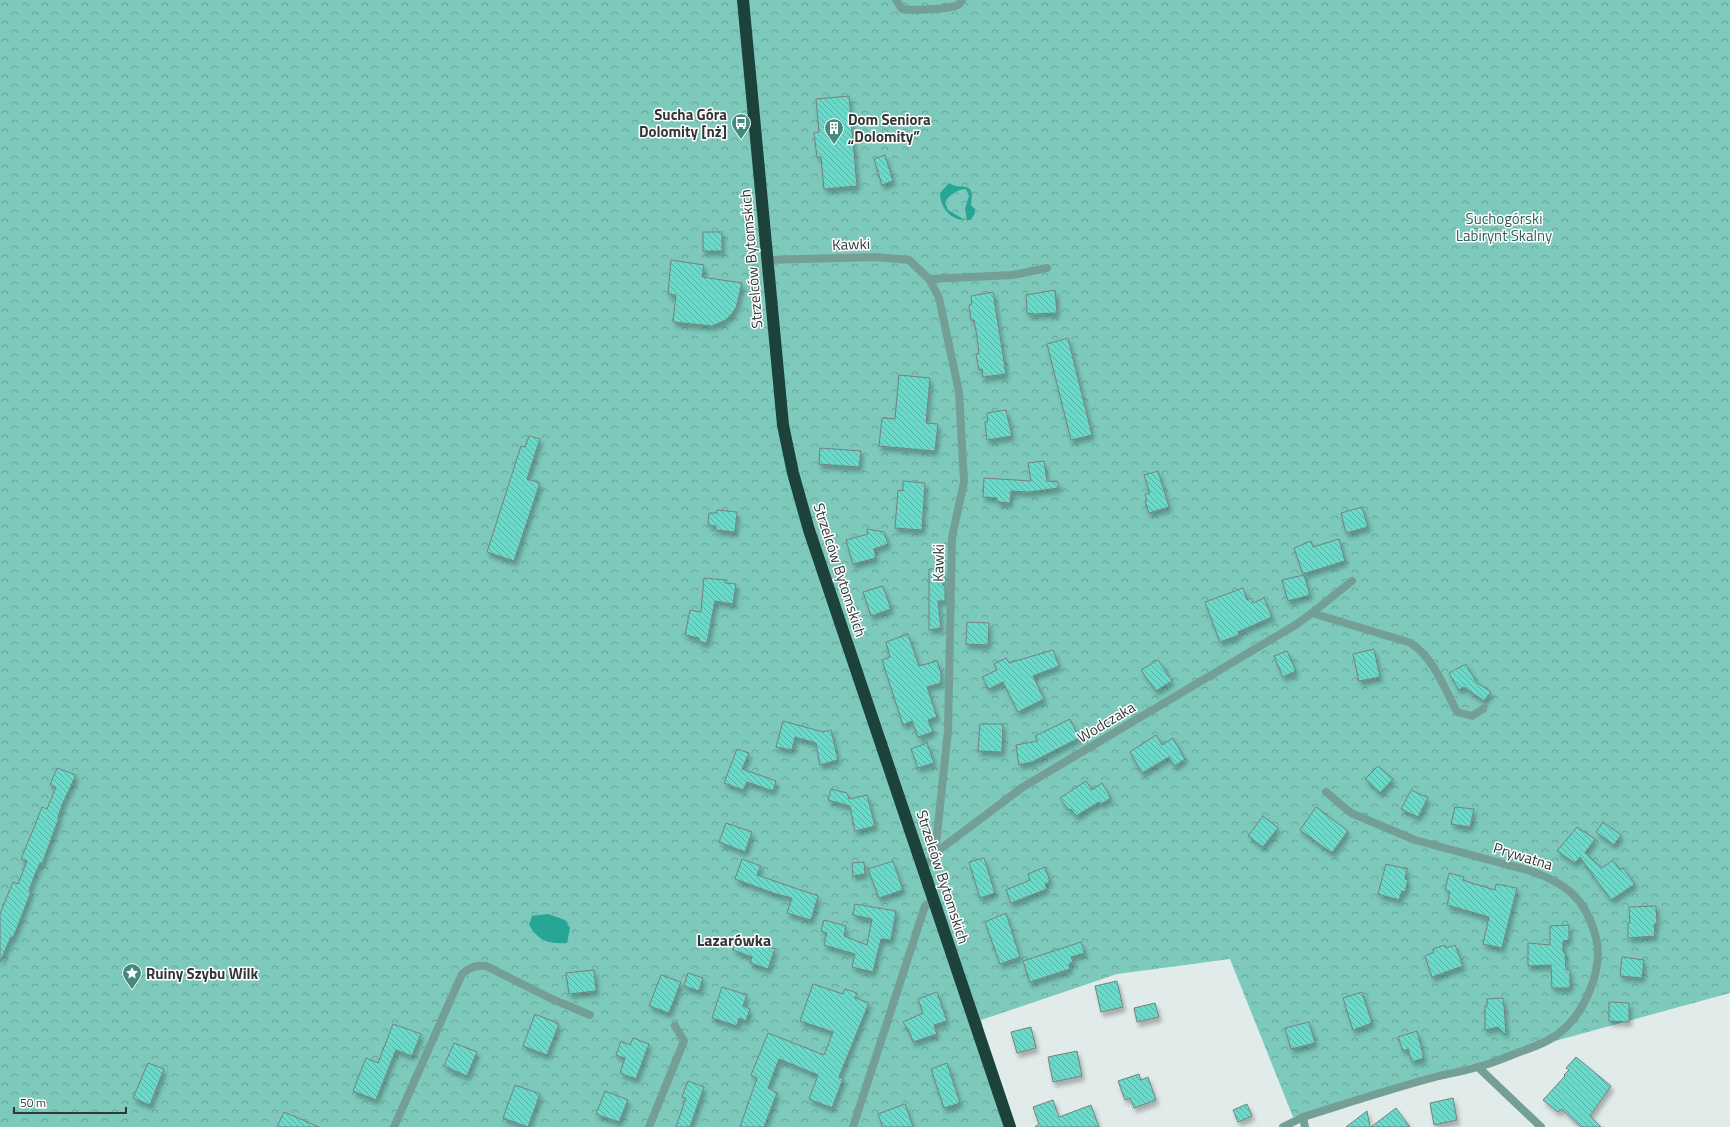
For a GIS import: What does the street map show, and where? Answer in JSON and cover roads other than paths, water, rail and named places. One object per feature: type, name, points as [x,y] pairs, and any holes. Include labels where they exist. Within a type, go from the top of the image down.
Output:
[{"type":"highway","name":"Strzelców Bytomskich","points":[[743,0],[767,260],[787,448],[808,530],[1010,1127]]},
{"type":"street","points":[[896,0],[902,9],[914,10],[954,6],[962,0]]},
{"type":"street","name":"Kawki","points":[[767,260],[876,257],[909,260],[929,279],[939,298],[959,392],[964,482],[952,537],[948,730],[935,853]]},
{"type":"street","points":[[929,279],[1012,275],[1047,268]]},
{"type":"street","name":"Wodczaka","points":[[923,867],[934,857],[935,853],[1024,787],[1297,624],[1352,581]]},
{"type":"street","points":[[1312,613],[1411,643],[1422,651],[1431,663],[1457,712],[1472,716],[1483,709]]},
{"type":"street","name":"Prywatna","points":[[1283,1127],[1303,1117],[1438,1076],[1478,1067],[1541,1044],[1559,1033],[1574,1018],[1584,1003],[1594,981],[1598,964],[1598,944],[1590,919],[1579,900],[1564,885],[1543,875],[1415,840],[1351,813],[1326,792]]},
{"type":"street","points":[[853,1127],[925,906],[933,900]]},
{"type":"street","points":[[394,1127],[462,974],[469,968],[477,965],[486,966],[552,999],[590,1015]]},
{"type":"street","points":[[649,1127],[684,1041],[675,1026]]},
{"type":"street","points":[[1478,1067],[1541,1127]]},
{"type":"street","points":[[1303,1117],[1305,1127]]},
{"type":"place","name":"Sucha Góra Dolomity [nż]","points":[[741,140]]},
{"type":"place","name":"Dom Seniora „Dolomity”","points":[[834,145]]},
{"type":"place","name":"Ruiny Szybu Wilk","points":[[132,990]]},
{"type":"district","name":"Lazarówka","points":[[734,940]]},
{"type":"park label","name":"Suchogórski Labirynt Skalny","points":[[1504,226]]}]
